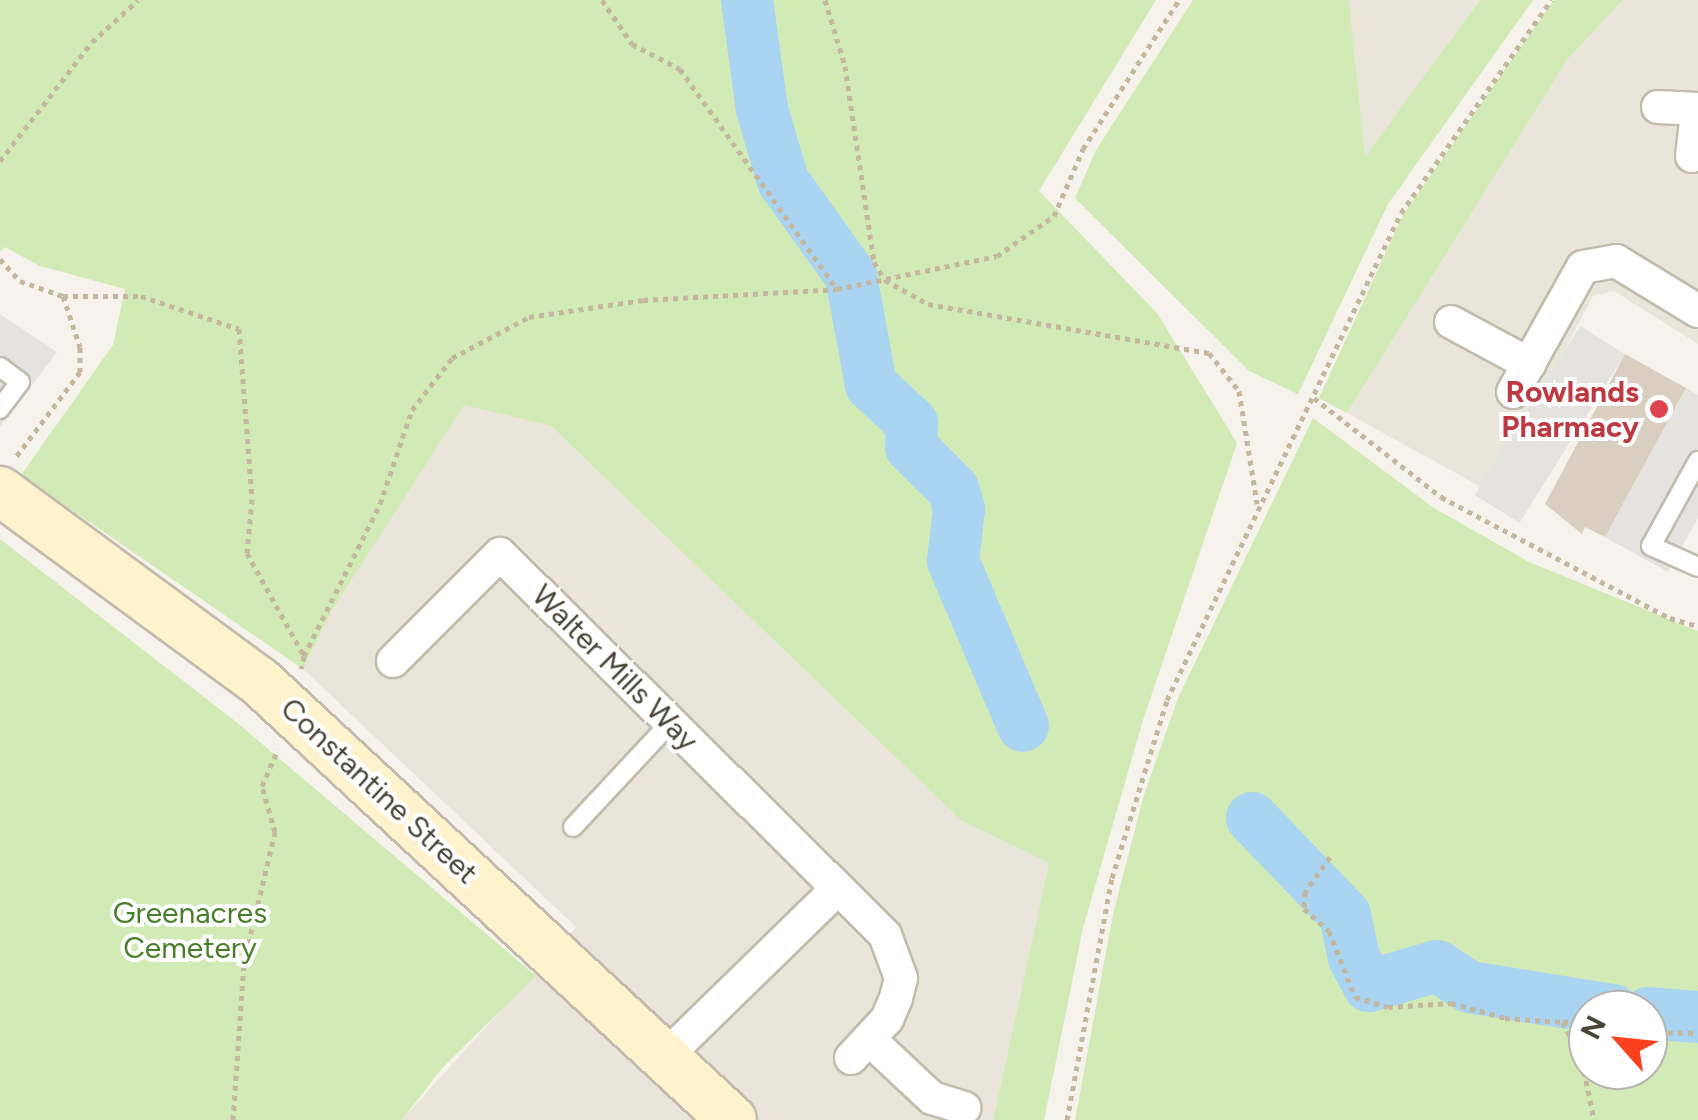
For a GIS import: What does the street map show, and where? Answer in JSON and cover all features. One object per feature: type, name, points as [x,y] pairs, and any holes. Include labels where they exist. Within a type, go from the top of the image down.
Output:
[{"type":"street","points":[[1658,107],[1697,111],[1692,156]]},
{"type":"street","points":[[1451,322],[1521,378],[1573,278],[1601,260],[1642,275],[1698,312]]},
{"type":"street","name":"Constantine Street","points":[[5,477],[291,710],[667,1055],[732,1120]]},
{"type":"street","name":"Walter Mills Way","points":[[394,661],[500,554],[885,936],[897,958],[896,998],[861,1049],[932,1098],[965,1108]]},
{"type":"street","points":[[667,1055],[836,890]]},
{"type":"lane","points":[[0,367],[20,382],[0,409]]},
{"type":"lane","points":[[1698,461],[1651,546],[1698,567]]},
{"type":"lane","points":[[573,827],[670,723]]},
{"type":"path","points":[[0,161],[92,42],[138,0]]},
{"type":"path","points":[[602,0],[632,44],[680,69],[837,290]]},
{"type":"path","points":[[825,0],[844,66],[874,262],[885,280],[928,304],[1209,353],[1239,391],[1257,504]]},
{"type":"path","points":[[233,1120],[244,962],[275,832],[262,786],[278,750],[278,725],[291,710],[304,656],[380,504],[412,410],[452,358],[530,317],[643,300],[837,290],[997,256],[1054,216],[1083,150],[1179,0]]},
{"type":"path","points":[[1067,1120],[1112,878],[1156,726],[1257,504],[1314,398],[1401,213],[1551,0]]},
{"type":"path","points":[[0,259],[20,282],[63,296],[140,296],[240,329],[252,498],[247,553],[304,656]]},
{"type":"path","points":[[5,477],[80,372],[80,347],[63,296]]},
{"type":"path","points":[[1314,398],[1441,497],[1670,618],[1698,626]]},
{"type":"path","points":[[1330,857],[1305,892],[1304,909],[1329,931],[1356,997],[1388,1007],[1451,1003],[1505,1018],[1568,1021]]},
{"type":"path","points":[[1563,1022],[1582,1061],[1594,1120]]},
{"type":"path","points":[[1668,1032],[1698,1033]]},
{"type":"shaded area","points":[[1349,0],[1480,0],[1365,158]]},
{"type":"shaded area","points":[[1623,0],[1698,0],[1698,344],[1614,291],[1593,296],[1490,492],[1347,413],[1567,60]]},
{"type":"shaded area","points":[[0,314],[57,352],[0,427]]},
{"type":"shaded area","points":[[1580,326],[1625,354],[1519,523],[1475,495]]},
{"type":"shaded area","points":[[1686,388],[1698,395],[1698,518],[1668,572],[1605,537]]},
{"type":"shaded area","points":[[464,404],[551,426],[962,821],[1049,863],[993,1120],[402,1120],[576,927],[303,669],[333,609]]},
{"type":"green space","points":[[0,0],[1156,0],[1039,191],[1157,313],[1237,443],[1143,720],[1083,928],[1044,1120],[993,1120],[1049,863],[962,821],[551,426],[464,405],[333,609],[303,669],[21,475],[113,345],[125,289],[40,266],[5,247],[0,252]]},
{"type":"green space","points":[[1193,0],[1349,0],[1365,157],[1480,0],[1533,0],[1388,204],[1298,394],[1249,371],[1075,198],[1096,150]]},
{"type":"green space","points":[[1554,0],[1623,0],[1567,60],[1347,413],[1319,398],[1403,215]]},
{"type":"green space","points":[[1313,418],[1434,508],[1529,562],[1698,631],[1698,1120],[1075,1120],[1113,914],[1144,795],[1178,698]]},
{"type":"green space","name":"Greenacres Cemetery","points":[[0,539],[235,721],[536,976],[443,1067],[402,1120],[0,1120]]},
{"type":"building","points":[[1625,354],[1686,388],[1605,537],[1585,527],[1582,534],[1545,504]]},
{"type":"waterway","points":[[747,0],[762,109],[783,181],[851,276],[871,385],[912,423],[911,447],[953,489],[959,509],[953,561],[1023,726]]},
{"type":"waterway","points":[[1252,818],[1345,915],[1354,958],[1369,986],[1437,966],[1469,987],[1568,1003]]},
{"type":"waterway","points":[[1668,1015],[1698,1017]]},
{"type":"place","name":"Rowlands Pharmacy","points":[[1659,409]]}]
